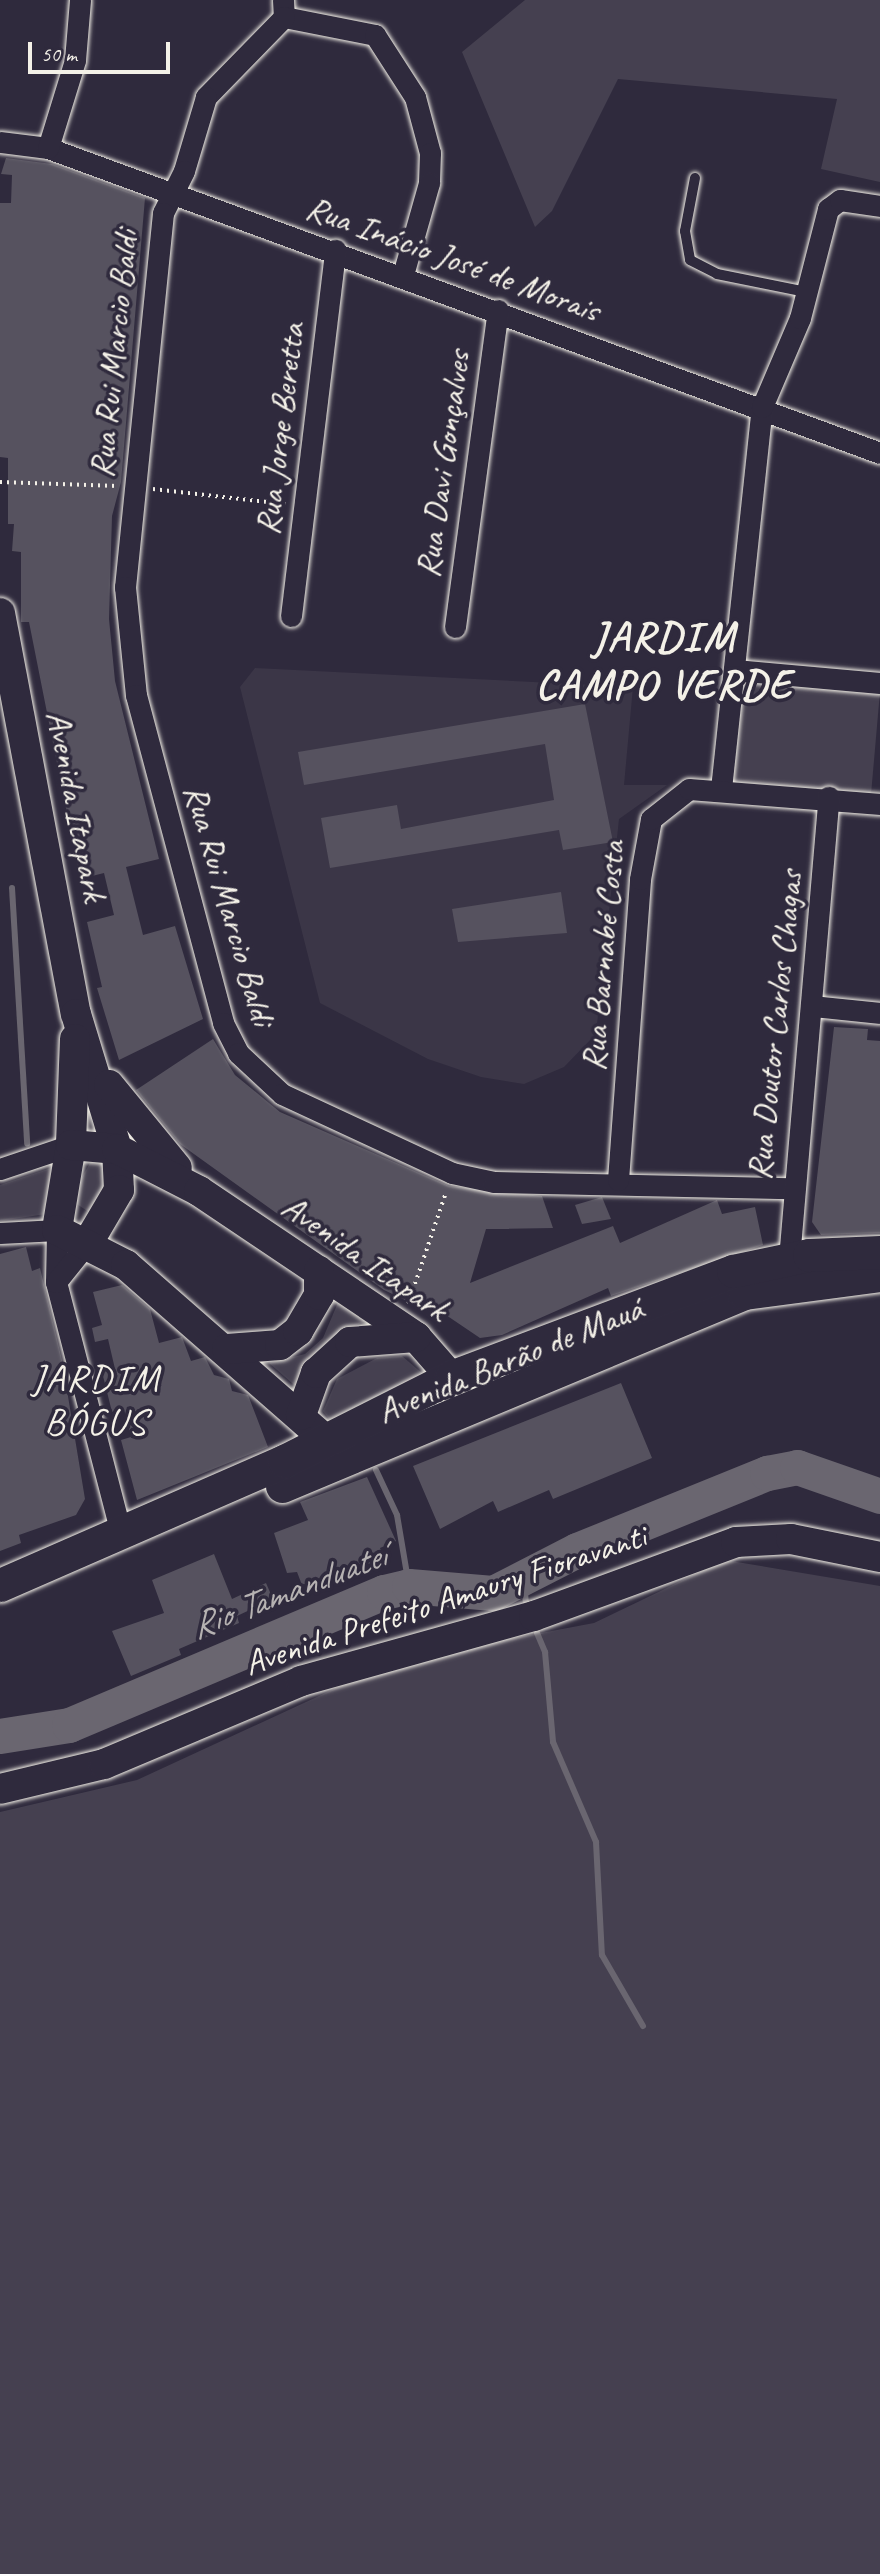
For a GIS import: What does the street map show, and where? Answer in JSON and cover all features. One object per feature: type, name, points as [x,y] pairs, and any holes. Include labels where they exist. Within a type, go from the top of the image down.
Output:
[{"type":"main road","name":"Avenida Itapark","points":[[0,613],[76,1014],[117,1149],[119,1190],[89,1241]]},
{"type":"main road","name":"Avenida Itapark","points":[[57,1230],[71,1144],[76,1014]]},
{"type":"main road","points":[[88,1052],[141,1131],[200,1191]]},
{"type":"main road","name":"Avenida Itapark","points":[[71,1144],[117,1149],[200,1191],[408,1332],[450,1377]]},
{"type":"main road","points":[[57,1230],[89,1241],[227,1349],[336,1448]]},
{"type":"main road","name":"Avenida Barão de Mauá","points":[[0,1609],[336,1448],[450,1377],[733,1271],[789,1259],[880,1252]]},
{"type":"main road","points":[[227,1349],[280,1345],[299,1331],[320,1295],[320,1271]]},
{"type":"main road","name":"Avenida Barão de Mauá","points":[[0,1585],[336,1448],[396,1437],[744,1293],[880,1275]]},
{"type":"main road","points":[[301,1415],[316,1373],[350,1342],[408,1332]]},
{"type":"main road","points":[[396,1437],[443,1406],[450,1377]]},
{"type":"main road","name":"Avenida Prefeito Amaury Fioravanti","points":[[0,1789],[104,1764],[301,1681],[534,1616],[736,1542],[791,1539],[880,1557]]},
{"type":"street","points":[[48,148],[75,60],[80,0]]},
{"type":"street","points":[[283,8],[375,35],[415,97],[430,153],[429,183],[403,275]]},
{"type":"street","name":"Rua Rui Marcio Baldi","points":[[283,8],[206,97],[156,235],[125,587],[136,695],[223,1023],[237,1053],[282,1094],[453,1173],[494,1182],[618,1180],[791,1188]]},
{"type":"street","name":"Rua Inácio José de Morais","points":[[0,142],[48,148],[171,194],[335,250],[880,453]]},
{"type":"street","points":[[721,789],[762,407],[807,292],[828,209],[848,200],[880,206]]},
{"type":"street","name":"Rua Jorge Beretta","points":[[291,616],[335,250]]},
{"type":"street","name":"Rua Davi Gonçalves","points":[[455,627],[498,310]]},
{"type":"street","points":[[734,670],[880,683]]},
{"type":"street","name":"Rua Barnabé Costa","points":[[618,1180],[645,836],[673,796],[721,789],[829,797],[880,804]]},
{"type":"street","name":"Rua Doutor Carlos Chagas","points":[[789,1259],[791,1188],[812,1006],[829,797]]},
{"type":"street","points":[[812,1006],[880,1013]]},
{"type":"street","points":[[0,1169],[71,1144]]},
{"type":"street","points":[[0,1233],[57,1230],[56,1282],[121,1534]]},
{"type":"street","points":[[56,1282],[89,1241]]},
{"type":"lane","points":[[695,178],[685,231],[690,260],[717,274],[807,292]]},
{"type":"path","points":[[0,482],[133,487],[304,506]]},
{"type":"path","points":[[408,1332],[453,1173]]},
{"type":"shaded area","points":[[525,0],[880,0],[880,182],[821,169],[837,99],[618,79],[552,211],[535,227],[462,52]]},
{"type":"shaded area","points":[[255,668],[633,687],[624,785],[667,785],[619,819],[596,1034],[564,1067],[524,1084],[481,1077],[428,1059],[320,1003],[240,687]]},
{"type":"shaded area","points":[[738,674],[880,686],[871,794],[729,782]]},
{"type":"shaded area","points":[[95,1154],[104,1155],[116,1187],[89,1212],[75,1203],[75,1190]]},
{"type":"shaded area","points":[[51,1168],[46,1214],[0,1221],[0,1185]]},
{"type":"shaded area","points":[[342,1293],[375,1317],[347,1329],[300,1390],[269,1363],[305,1354],[323,1338]]},
{"type":"shaded area","points":[[402,1356],[423,1374],[332,1423],[323,1411],[337,1379],[377,1358]]},
{"type":"shaded area","points":[[725,1560],[880,1586],[880,2574],[0,2574],[0,1812],[137,1780],[397,1660],[594,1623]]},
{"type":"building","points":[[6,158],[52,164],[145,198],[121,482],[112,516],[109,619],[115,681],[159,859],[126,867],[143,935],[175,926],[203,1019],[119,1060],[97,988],[102,987],[87,922],[114,915],[104,873],[80,879],[29,622],[21,622],[21,552],[12,551],[14,524],[8,524],[8,458],[0,457],[0,203],[11,203],[12,175],[1,174]]},
{"type":"building","points":[[585,704],[613,842],[563,850],[559,830],[330,868],[321,818],[397,805],[401,829],[554,800],[545,744],[304,785],[298,752]]},
{"type":"building","points":[[561,892],[567,933],[458,942],[452,909]]},
{"type":"building","points":[[834,1027],[868,1029],[867,1040],[880,1041],[880,1233],[821,1235],[812,1222]]},
{"type":"building","points":[[213,1039],[235,1075],[280,1112],[449,1186],[542,1196],[553,1228],[486,1229],[470,1283],[613,1226],[620,1243],[717,1200],[722,1214],[755,1207],[763,1245],[611,1296],[608,1288],[502,1335],[480,1338],[409,1290],[405,1300],[384,1290],[180,1144],[136,1090]]},
{"type":"building","points":[[602,1197],[611,1219],[582,1224],[575,1205]]},
{"type":"building","points":[[26,1247],[32,1271],[40,1268],[62,1360],[85,1499],[76,1515],[19,1535],[21,1543],[0,1551],[0,1254]]},
{"type":"building","points":[[122,1285],[150,1309],[159,1343],[182,1337],[191,1361],[205,1357],[214,1375],[229,1379],[232,1391],[248,1395],[268,1447],[137,1500],[121,1440],[131,1437],[124,1409],[112,1412],[102,1372],[115,1369],[108,1339],[95,1342],[92,1328],[102,1325],[93,1292]]},
{"type":"building","points":[[621,1383],[652,1458],[553,1499],[549,1490],[498,1512],[493,1501],[440,1529],[413,1466]]},
{"type":"building","points":[[367,1477],[396,1541],[380,1548],[384,1559],[302,1585],[297,1572],[287,1573],[274,1533],[308,1520],[300,1502]]},
{"type":"building","points":[[214,1554],[232,1599],[266,1583],[273,1599],[237,1616],[239,1623],[179,1649],[181,1655],[131,1676],[112,1631],[164,1613],[152,1580]]},
{"type":"waterway","points":[[12,888],[27,1144]]},
{"type":"waterway","name":"Rio Tamanduateí","points":[[0,1736],[69,1725],[384,1592],[409,1586],[493,1593],[577,1550],[767,1473],[797,1467],[880,1496]]},
{"type":"waterway","points":[[376,1470],[397,1515],[409,1586]]},
{"type":"waterway","points":[[524,1577],[526,1607]]},
{"type":"waterway","points":[[537,1633],[545,1652],[553,1742],[596,1842],[602,1955],[643,2026]]},
{"type":"district","name":"JARDIM CAMPO VERDE","points":[[664,661]]},
{"type":"district","name":"JARDIM BÓGUS","points":[[96,1400]]}]
